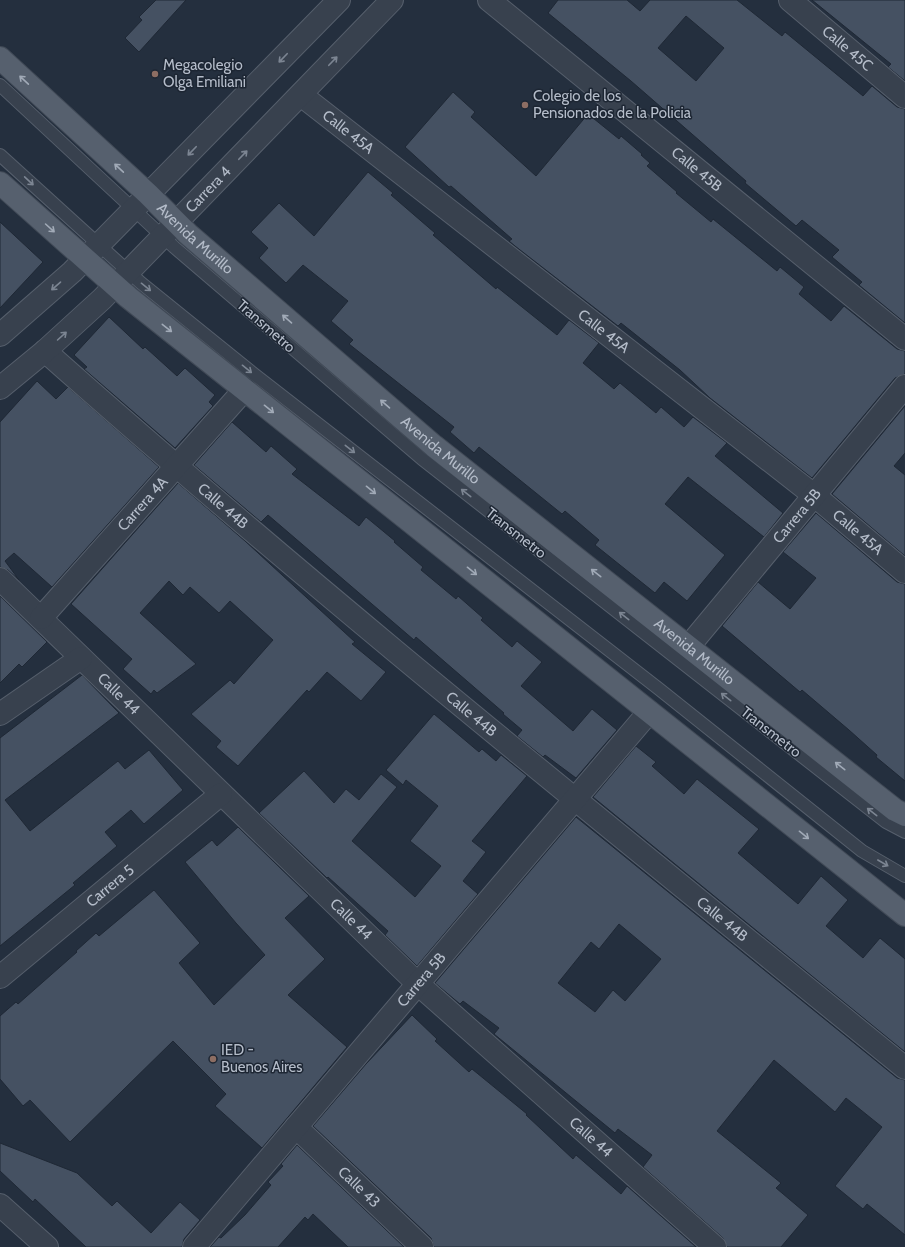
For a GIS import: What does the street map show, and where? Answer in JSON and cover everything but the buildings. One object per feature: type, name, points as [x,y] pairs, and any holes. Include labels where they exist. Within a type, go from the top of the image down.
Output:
[{"type":"main road","name":"Avenida Murillo","points":[[0,58],[170,230],[434,446],[895,810],[905,815]]},
{"type":"main road","points":[[0,183],[91,252],[244,389],[905,915]]},
{"type":"street","points":[[0,335],[72,272],[339,0]]},
{"type":"street","name":"Carrera 4","points":[[0,388],[45,351],[122,279],[392,0]]},
{"type":"street","name":"Calle 45B","points":[[489,0],[905,339]]},
{"type":"street","name":"Calle 45C","points":[[790,0],[905,97]]},
{"type":"street","name":"Calle 45A","points":[[300,95],[815,496],[905,572]]},
{"type":"street","name":"Calle 44B","points":[[45,351],[176,467],[575,799],[905,1068]]},
{"type":"street","name":"Carrera 5B","points":[[689,646],[905,386]]},
{"type":"street","name":"Carrera 4A","points":[[40,618],[244,389]]},
{"type":"street","name":"Calle 44","points":[[0,579],[418,984],[715,1247]]},
{"type":"street","points":[[0,714],[81,658]]},
{"type":"street","name":"Carrera 5B","points":[[194,1247],[649,712]]},
{"type":"street","name":"Carrera 5","points":[[0,977],[221,794]]},
{"type":"street","name":"Calle 43","points":[[296,1127],[422,1247]]},
{"type":"street","points":[[0,1205],[47,1247]]},
{"type":"lane","points":[[0,85],[141,202]]},
{"type":"lane","points":[[0,155],[91,252]]},
{"type":"lane","name":"Transmetro","points":[[170,230],[422,459],[886,822],[905,832]]},
{"type":"lane","points":[[122,279],[254,375],[659,689],[862,851],[905,876]]},
{"type":"place","name":"Megacolegio Olga Emiliani","points":[[155,74]]},
{"type":"place","name":"Colegio de los Pensionados de la Policia","points":[[525,105]]},
{"type":"place","name":"IED - Buenos Aires","points":[[213,1059]]}]
